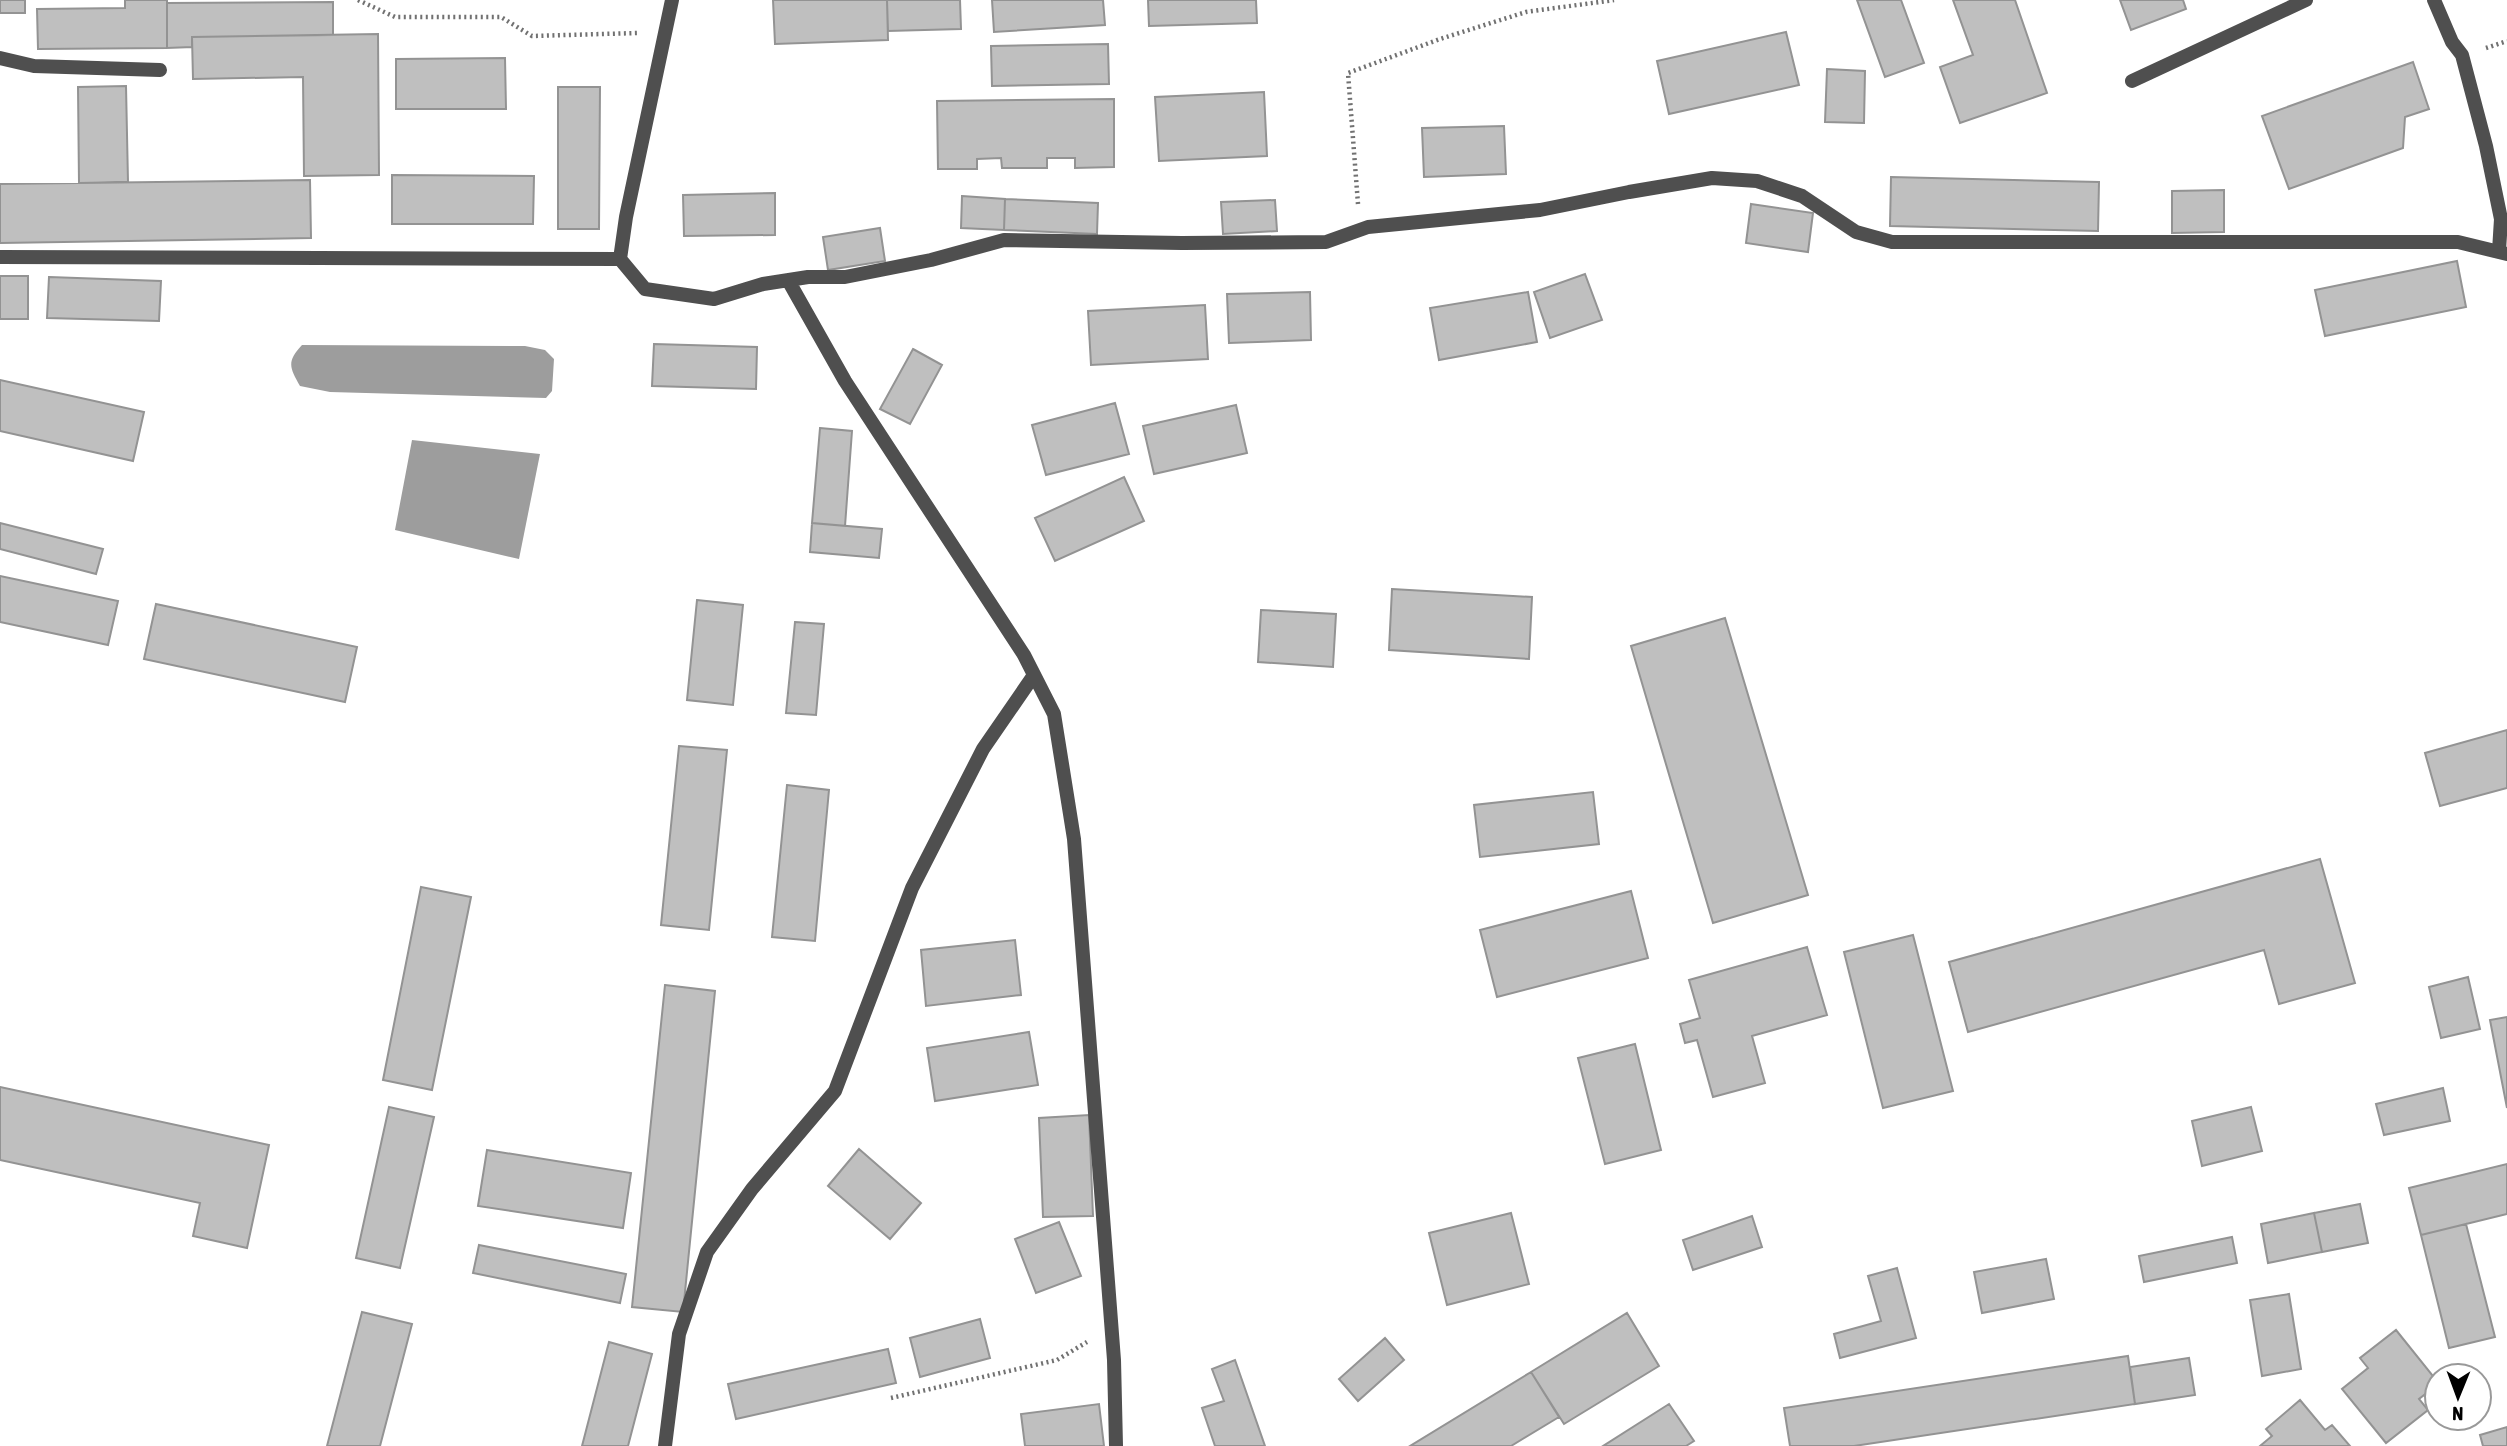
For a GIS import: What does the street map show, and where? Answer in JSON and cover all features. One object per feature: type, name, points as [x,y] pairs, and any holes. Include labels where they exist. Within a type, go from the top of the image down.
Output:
[{"type":"street","points":[[671,0],[626,217],[620,259],[645,289],[713,299],[763,284],[808,277],[845,277],[931,260],[1004,240],[1326,242],[1368,226],[1540,211],[1712,178],[1757,181],[1802,196],[1856,232],[1892,242],[2458,242],[2503,253],[2501,219],[2486,146],[2462,55],[2452,42],[2434,0]]},
{"type":"street","points":[[2132,80],[2306,0]]},
{"type":"street","points":[[0,58],[34,66],[160,70]]},
{"type":"street","points":[[0,257],[620,259]]},
{"type":"street","points":[[788,280],[845,381],[1024,654],[1054,714],[1074,839],[1111,1327],[1116,1446]]},
{"type":"street","points":[[665,1446],[679,1334],[707,1252],[752,1189],[835,1091],[912,888],[983,749],[1034,675]]},
{"type":"path","points":[[358,0],[395,17],[500,17],[532,36],[664,32]]},
{"type":"path","points":[[1360,229],[1348,73],[1440,39],[1526,12],[1614,0]]},
{"type":"path","points":[[891,1398],[1057,1360],[1111,1327]]},
{"type":"shaded area","points":[[302,345],[525,346],[545,350],[554,359],[552,391],[546,398],[330,392],[300,386],[291,365]]},
{"type":"shaded area","points":[[412,440],[540,454],[519,559],[395,530]]},
{"type":"building","points":[[0,0],[25,0],[25,13],[0,13]]},
{"type":"building","points":[[125,0],[167,0],[167,48],[38,49],[37,9],[125,8]]},
{"type":"building","points":[[773,0],[887,0],[888,40],[775,44]]},
{"type":"building","points":[[887,0],[960,0],[961,29],[888,31]]},
{"type":"building","points":[[992,0],[1103,0],[1105,25],[994,32]]},
{"type":"building","points":[[1148,0],[1256,0],[1257,23],[1149,26]]},
{"type":"building","points":[[1857,0],[1901,0],[1924,63],[1885,77]]},
{"type":"building","points":[[1953,0],[2015,0],[2047,93],[1960,123],[1940,67],[1973,55]]},
{"type":"building","points":[[2120,0],[2183,0],[2186,9],[2131,30]]},
{"type":"building","points":[[333,2],[333,35],[192,37],[192,47],[167,48],[167,3]]},
{"type":"building","points":[[1786,32],[1799,85],[1669,114],[1657,61]]},
{"type":"building","points":[[378,34],[379,175],[304,176],[303,77],[193,79],[192,37]]},
{"type":"building","points":[[1108,44],[1109,84],[992,86],[991,46]]},
{"type":"building","points":[[505,58],[506,109],[396,109],[396,59]]},
{"type":"building","points":[[2413,62],[2429,109],[2405,117],[2403,148],[2289,189],[2262,116]]},
{"type":"building","points":[[1827,69],[1865,71],[1864,123],[1825,122]]},
{"type":"building","points":[[126,86],[128,182],[79,183],[78,87]]},
{"type":"building","points":[[558,87],[600,87],[599,229],[558,229]]},
{"type":"building","points":[[1264,92],[1267,156],[1159,161],[1155,97]]},
{"type":"building","points":[[1114,99],[1114,167],[1075,168],[1075,158],[1047,158],[1047,168],[1002,168],[1001,158],[977,159],[977,169],[938,169],[937,101]]},
{"type":"building","points":[[1504,126],[1506,174],[1424,177],[1422,128]]},
{"type":"building","points":[[392,175],[534,176],[533,224],[392,224]]},
{"type":"building","points":[[1891,177],[2099,182],[2098,231],[1890,226]]},
{"type":"building","points":[[310,180],[311,238],[0,243],[0,184]]},
{"type":"building","points":[[2224,190],[2224,232],[2172,233],[2172,191]]},
{"type":"building","points":[[775,193],[775,235],[684,236],[683,195]]},
{"type":"building","points":[[962,196],[1005,199],[1004,230],[961,228]]},
{"type":"building","points":[[1005,199],[1098,203],[1097,234],[1004,230]]},
{"type":"building","points":[[1275,200],[1277,231],[1223,234],[1221,202]]},
{"type":"building","points":[[1751,204],[1813,213],[1808,252],[1746,243]]},
{"type":"building","points":[[880,228],[885,261],[828,270],[823,237]]},
{"type":"building","points":[[2457,261],[2466,307],[2325,336],[2315,290]]},
{"type":"building","points":[[1585,274],[1602,320],[1550,338],[1534,292]]},
{"type":"building","points":[[0,276],[28,276],[28,319],[0,319]]},
{"type":"building","points":[[49,277],[161,281],[159,321],[47,318]]},
{"type":"building","points":[[1310,292],[1311,340],[1229,343],[1227,294]]},
{"type":"building","points":[[1528,292],[1537,342],[1439,360],[1430,308]]},
{"type":"building","points":[[1205,305],[1208,359],[1091,365],[1088,311]]},
{"type":"building","points":[[654,344],[757,347],[756,389],[652,386]]},
{"type":"building","points":[[913,349],[942,365],[910,424],[880,409]]},
{"type":"building","points":[[0,380],[144,412],[133,461],[0,431]]},
{"type":"building","points":[[1115,403],[1129,454],[1046,475],[1032,425]]},
{"type":"building","points":[[1236,405],[1247,453],[1154,474],[1143,426]]},
{"type":"building","points":[[820,428],[852,431],[845,526],[812,523]]},
{"type":"building","points":[[1124,477],[1144,521],[1055,561],[1035,518]]},
{"type":"building","points":[[0,523],[103,549],[96,574],[0,549]]},
{"type":"building","points":[[812,523],[882,529],[879,558],[810,552]]},
{"type":"building","points":[[0,576],[118,601],[108,645],[0,622]]},
{"type":"building","points":[[1392,589],[1532,597],[1529,659],[1389,650]]},
{"type":"building","points":[[697,600],[743,605],[733,705],[687,700]]},
{"type":"building","points":[[156,604],[357,647],[345,702],[144,659]]},
{"type":"building","points":[[1261,610],[1336,614],[1333,667],[1258,662]]},
{"type":"building","points":[[1725,618],[1808,895],[1713,923],[1631,646]]},
{"type":"building","points":[[795,622],[824,624],[816,715],[786,713]]},
{"type":"building","points":[[2507,730],[2507,788],[2440,806],[2425,753]]},
{"type":"building","points":[[679,746],[727,750],[709,930],[661,925]]},
{"type":"building","points":[[787,785],[829,790],[815,941],[772,937]]},
{"type":"building","points":[[1593,792],[1599,844],[1480,857],[1474,805]]},
{"type":"building","points":[[2320,859],[2355,983],[2279,1004],[2264,950],[1968,1032],[1949,962]]},
{"type":"building","points":[[421,887],[471,897],[432,1090],[383,1080]]},
{"type":"building","points":[[1631,891],[1648,958],[1497,997],[1480,930]]},
{"type":"building","points":[[1913,935],[1953,1091],[1883,1108],[1844,952]]},
{"type":"building","points":[[1015,940],[1021,995],[926,1006],[921,950]]},
{"type":"building","points":[[1807,947],[1827,1015],[1752,1036],[1765,1083],[1713,1097],[1697,1040],[1685,1043],[1680,1024],[1700,1018],[1689,980]]},
{"type":"building","points":[[2468,977],[2480,1029],[2441,1038],[2429,987]]},
{"type":"building","points":[[665,985],[715,991],[683,1312],[632,1307]]},
{"type":"building","points":[[2507,1017],[2507,1108],[2490,1020]]},
{"type":"building","points":[[1029,1032],[1038,1085],[935,1101],[927,1048]]},
{"type":"building","points":[[1635,1044],[1661,1150],[1605,1164],[1578,1058]]},
{"type":"building","points":[[0,1087],[269,1145],[247,1248],[193,1236],[200,1203],[0,1160]]},
{"type":"building","points":[[2443,1088],[2450,1121],[2384,1135],[2376,1104]]},
{"type":"building","points":[[389,1107],[434,1117],[400,1268],[356,1258]]},
{"type":"building","points":[[2251,1107],[2262,1151],[2202,1166],[2192,1121]]},
{"type":"building","points":[[1089,1115],[1093,1216],[1043,1217],[1039,1118]]},
{"type":"building","points":[[859,1149],[921,1203],[890,1239],[828,1186]]},
{"type":"building","points":[[487,1150],[631,1173],[623,1228],[478,1206]]},
{"type":"building","points":[[2507,1164],[2507,1214],[2421,1235],[2409,1188]]},
{"type":"building","points":[[2360,1204],[2368,1243],[2322,1252],[2314,1213]]},
{"type":"building","points":[[1511,1213],[1529,1284],[1447,1305],[1429,1233]]},
{"type":"building","points":[[2314,1213],[2322,1252],[2268,1263],[2261,1224]]},
{"type":"building","points":[[1752,1216],[1762,1247],[1693,1270],[1683,1240]]},
{"type":"building","points":[[1059,1222],[1081,1276],[1036,1293],[1015,1239]]},
{"type":"building","points":[[2466,1224],[2495,1337],[2449,1348],[2421,1235]]},
{"type":"building","points":[[2232,1237],[2237,1263],[2144,1282],[2139,1256]]},
{"type":"building","points":[[479,1245],[626,1274],[620,1303],[473,1273]]},
{"type":"building","points":[[2046,1259],[2054,1299],[1982,1313],[1974,1272]]},
{"type":"building","points":[[1897,1268],[1916,1338],[1840,1358],[1834,1334],[1881,1321],[1868,1276]]},
{"type":"building","points":[[2289,1294],[2301,1369],[2262,1376],[2250,1300]]},
{"type":"building","points":[[362,1312],[412,1324],[380,1446],[327,1446]]},
{"type":"building","points":[[1627,1313],[1659,1366],[1564,1424],[1531,1372]]},
{"type":"building","points":[[980,1319],[990,1358],[920,1377],[910,1338]]},
{"type":"building","points":[[2396,1330],[2423,1364],[2423,1396],[2419,1399],[2423,1404],[2423,1414],[2386,1443],[2342,1389],[2368,1368],[2360,1358]]},
{"type":"building","points":[[1385,1338],[1404,1360],[1358,1401],[1339,1379]]},
{"type":"building","points":[[609,1342],[652,1354],[628,1446],[582,1446]]},
{"type":"building","points":[[888,1349],[896,1383],[736,1419],[728,1384]]},
{"type":"building","points":[[2128,1356],[2135,1404],[1854,1446],[1790,1446],[1784,1408]]},
{"type":"building","points":[[2189,1358],[2195,1395],[2135,1404],[2130,1367]]},
{"type":"building","points":[[1235,1360],[1265,1446],[1215,1446],[1202,1408],[1224,1401],[1212,1369]]},
{"type":"building","points":[[1531,1372],[1559,1417],[1511,1446],[1410,1446]]},
{"type":"building","points":[[2300,1400],[2325,1430],[2332,1425],[2350,1446],[2260,1446],[2272,1436],[2266,1429]]},
{"type":"building","points":[[1099,1404],[1104,1446],[1025,1446],[1021,1414]]},
{"type":"building","points":[[1669,1404],[1694,1441],[1686,1446],[1603,1446]]},
{"type":"building","points":[[2507,1427],[2507,1446],[2483,1446],[2480,1435]]}]
